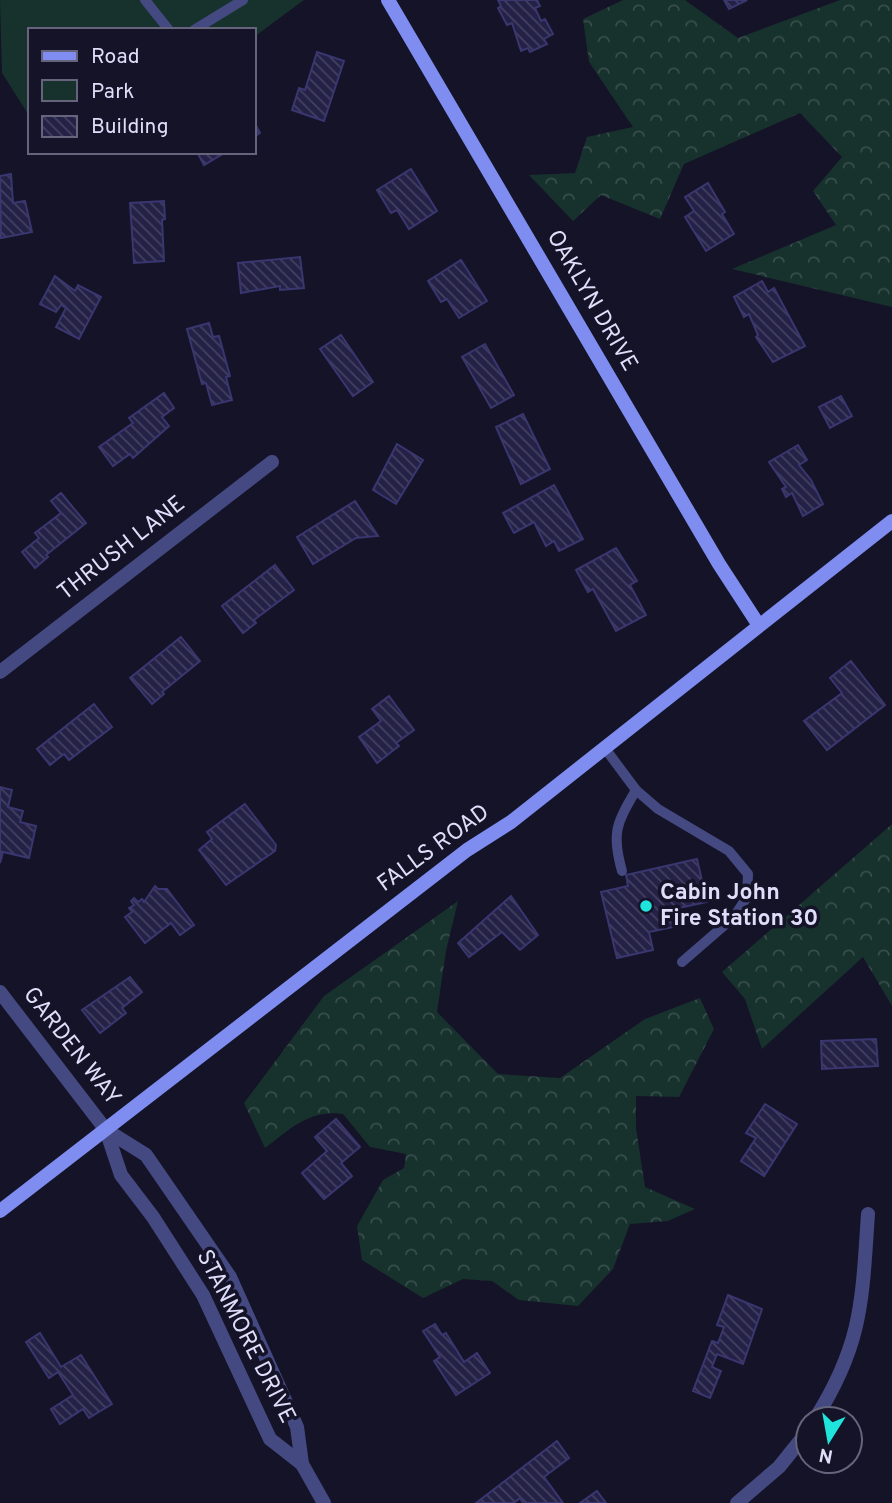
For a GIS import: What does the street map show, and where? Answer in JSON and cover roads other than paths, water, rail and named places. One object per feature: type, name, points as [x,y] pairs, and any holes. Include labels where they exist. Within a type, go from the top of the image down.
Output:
[{"type":"main road","name":"OAKLYN DRIVE","points":[[388,0],[719,564],[758,624]]},
{"type":"main road","name":"FALLS ROAD","points":[[0,1211],[604,747],[892,521]]},
{"type":"street","name":"THRUSH LANE","points":[[0,673],[272,462]]},
{"type":"street","name":"GARDEN WAY","points":[[0,992],[106,1129]]},
{"type":"street","name":"STANMORE DRIVE","points":[[106,1129],[121,1174],[203,1295],[270,1439],[302,1464]]},
{"type":"street","name":"STANMORE DRIVE","points":[[106,1129],[146,1155],[230,1277],[297,1427],[302,1464],[324,1503]]},
{"type":"street","points":[[824,1405],[836,1385],[862,1310],[868,1214]]},
{"type":"street","points":[[737,1503],[779,1467],[794,1448]]},
{"type":"lane","points":[[145,0],[167,28]]},
{"type":"lane","points":[[197,28],[243,0]]},
{"type":"lane","points":[[604,747],[636,790],[658,809],[729,851],[748,874],[747,897],[734,917],[682,962]]},
{"type":"lane","points":[[622,871],[614,845],[617,825],[636,790]]},
{"type":"place","name":"Cabin John Fire Station 30","points":[[646,906]]}]
